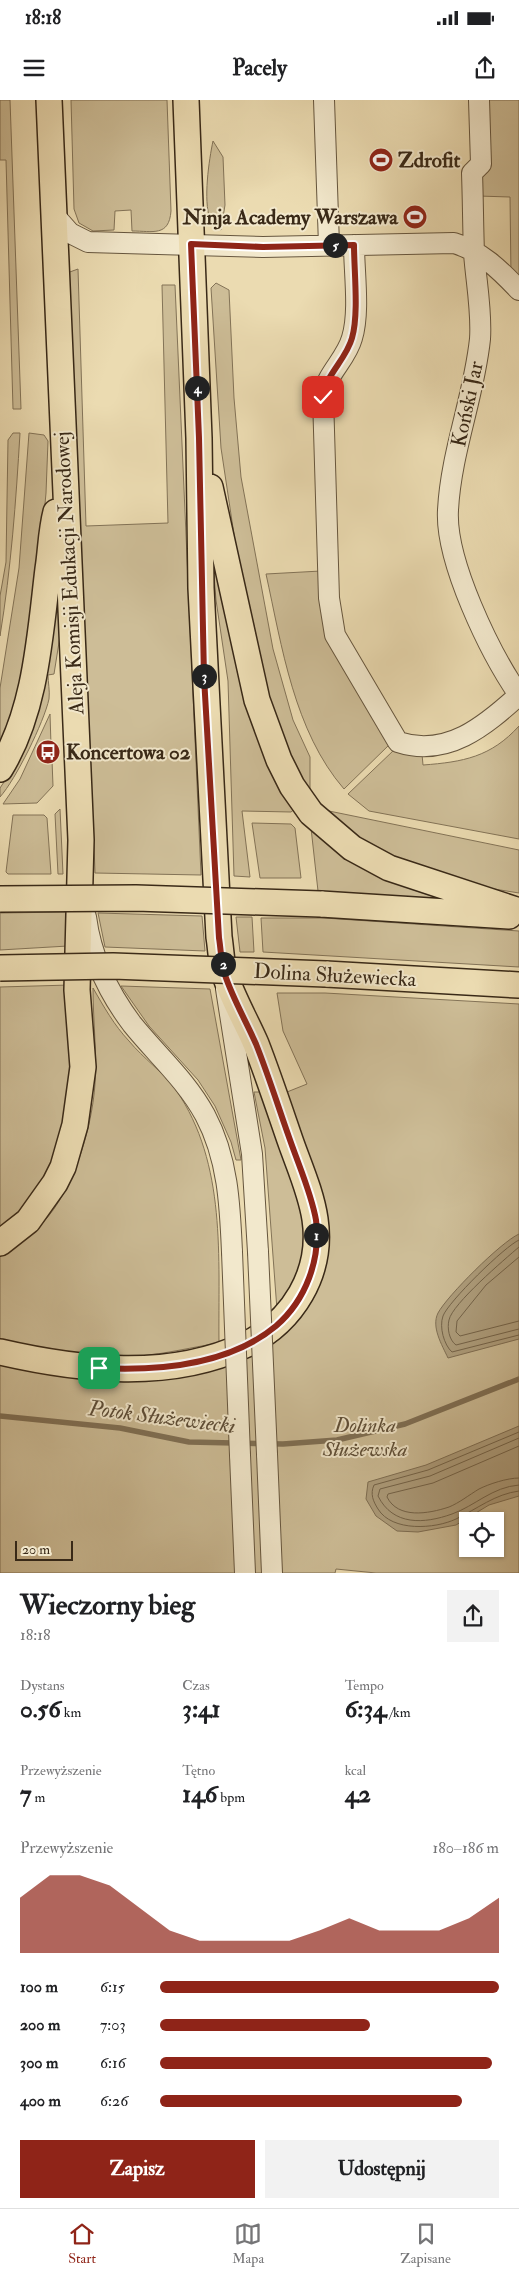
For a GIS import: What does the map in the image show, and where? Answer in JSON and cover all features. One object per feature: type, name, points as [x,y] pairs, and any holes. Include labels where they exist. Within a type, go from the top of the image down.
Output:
[{"type":"main road","name":"Aleja Komisji Edukacji Narodowej","points":[[49,100],[81,840]]},
{"type":"main road","points":[[0,1352],[60,1363],[112,1368],[156,1367],[191,1362],[232,1351],[259,1338],[282,1320],[296,1303],[308,1280],[314,1260],[316,1231],[314,1212],[256,1044],[224,974],[219,938],[201,588],[199,438],[186,100]]},
{"type":"main road","points":[[199,438],[252,682],[268,732],[292,786],[311,813],[364,856],[403,874],[519,911]]},
{"type":"main road","points":[[0,769],[18,730],[28,697],[39,637],[53,525],[65,476]]},
{"type":"main road","points":[[0,1243],[28,1221],[55,1184],[69,1148],[78,1110],[83,1067],[77,990],[81,840]]},
{"type":"main road","points":[[0,899],[136,898],[321,904],[519,917]]},
{"type":"main road","name":"Dolina Służewiecka","points":[[0,968],[113,966],[326,974],[519,985]]},
{"type":"street","points":[[324,100],[329,245]]},
{"type":"street","name":"Koński Jar","points":[[479,100],[481,164],[472,173],[474,251],[480,336],[452,475],[447,523],[457,571],[464,588],[509,680],[519,695]]},
{"type":"street","points":[[54,215],[70,233],[88,242],[263,247],[454,243],[474,251],[503,273],[519,290]]},
{"type":"street","points":[[354,245],[353,337],[345,358],[326,383],[323,397],[329,598],[335,635],[398,742],[406,745],[432,746],[451,742],[477,730],[519,695]]},
{"type":"street","name":"Aleja Komisji Edukacji Narodowej","points":[[81,840],[86,918],[95,956],[118,1004],[183,1081],[213,1130],[225,1169],[229,1192],[232,1252],[245,1573]]},
{"type":"street","points":[[224,974],[229,1023],[252,1154],[272,1573]]},
{"type":"green space","points":[[0,100],[10,100],[21,409],[13,409],[6,160],[0,160]]},
{"type":"green space","points":[[71,100],[167,100],[171,211],[170,219],[163,229],[153,232],[132,231],[131,210],[115,211],[114,230],[93,231],[79,223],[74,209]]},
{"type":"green space","points":[[484,100],[519,100],[519,282],[511,275],[510,197],[478,196],[476,177]]},
{"type":"green space","points":[[213,141],[223,157],[225,205],[221,230],[210,219],[207,201],[208,169]]},
{"type":"green space","points":[[78,269],[86,526],[168,523],[162,285],[175,285],[201,875],[95,873],[67,273]]},
{"type":"green space","points":[[216,283],[229,290],[234,398],[241,477],[273,649],[293,720],[310,757],[310,792],[301,782],[272,713],[241,581],[221,448],[211,288]]},
{"type":"green space","points":[[13,433],[20,433],[10,560],[0,636],[0,596],[6,562],[8,440]]},
{"type":"green space","points":[[29,433],[44,435],[48,441],[46,493],[37,591],[23,678],[0,751],[0,688],[19,568]]},
{"type":"green space","points":[[212,551],[296,808],[291,812],[242,811],[250,877],[234,876],[228,681],[216,600]]},
{"type":"green space","points":[[321,571],[325,627],[390,744],[344,789],[327,766],[313,741],[302,715],[292,687],[266,574]]},
{"type":"green space","points":[[58,586],[60,636],[54,674],[48,675],[49,699],[29,750],[0,797],[0,788],[6,779]]},
{"type":"green space","points":[[50,714],[51,745],[45,746],[46,760],[52,760],[53,786],[37,803],[3,804],[20,779]]},
{"type":"green space","points":[[519,726],[519,839],[369,811],[348,794],[394,750],[422,754],[423,765],[464,760],[498,745]]},
{"type":"green space","points":[[60,809],[63,874],[58,874],[55,814]]},
{"type":"green space","points":[[329,811],[519,850],[519,893],[457,883],[396,865],[325,815]]},
{"type":"green space","points":[[13,815],[44,815],[47,818],[51,874],[8,874],[6,872]]},
{"type":"green space","points":[[252,823],[291,824],[295,828],[301,878],[260,878]]},
{"type":"green space","points":[[311,828],[340,853],[369,871],[399,885],[436,897],[435,899],[331,894],[330,892],[318,891]]},
{"type":"green space","points":[[68,912],[68,946],[0,950],[0,913]]},
{"type":"green space","points":[[98,913],[202,916],[205,951],[105,947]]},
{"type":"green space","points":[[236,917],[252,917],[254,952],[240,952]]},
{"type":"green space","points":[[261,918],[324,918],[519,931],[519,967],[263,952]]},
{"type":"green space","points":[[70,985],[72,1063],[69,1102],[48,1177],[27,1211],[0,1234],[0,987]]},
{"type":"green space","points":[[121,986],[210,989],[241,1160],[236,1160],[231,1142],[215,1106],[198,1080],[149,1026]]},
{"type":"green space","points":[[93,988],[124,1035],[176,1090],[192,1119],[204,1149],[212,1180],[216,1212],[219,1343],[159,1354],[104,1356],[0,1342],[0,1254],[35,1230],[48,1217],[69,1183],[84,1142],[95,1084]]},
{"type":"green space","name":"Dolinka Służewska","points":[[277,993],[325,993],[519,1004],[519,1573],[376,1573],[336,1569],[335,1573],[0,1573],[0,1361],[61,1372],[264,1348],[321,1273],[282,1094],[307,1084],[283,1031]]},
{"type":"green space","points":[[254,1092],[261,1092],[287,1159],[306,1227],[302,1270],[277,1310],[265,1148]]},
{"type":"water","points":[[519,1234],[519,1339],[448,1358],[440,1342],[437,1330],[436,1318],[438,1313],[475,1270],[500,1247]]},
{"type":"water","points":[[519,1426],[519,1496],[489,1505],[477,1512],[459,1512],[459,1523],[456,1525],[418,1532],[397,1531],[376,1516],[366,1499],[368,1482],[426,1465]]},
{"type":"waterway","name":"Potok Służewiecki","points":[[0,1416],[120,1428],[189,1442],[283,1444],[337,1440],[405,1424],[519,1379]]},
{"type":"place","name":"Zdrofit","points":[[381,160]]},
{"type":"place","name":"Ninja Academy Warszawa","points":[[415,217]]},
{"type":"place","name":"Koncertowa 02","points":[[48,752]]},
{"type":"route","points":[[99,1368],[156,1367],[191,1362],[212,1358],[232,1351],[259,1338],[282,1320],[296,1303],[312,1269],[315,1250],[316,1221],[305,1181],[256,1044],[224,974],[219,938],[204,677],[199,438],[191,244],[240,247],[354,245],[355,313],[353,337],[345,358],[326,383],[323,397]]}]
